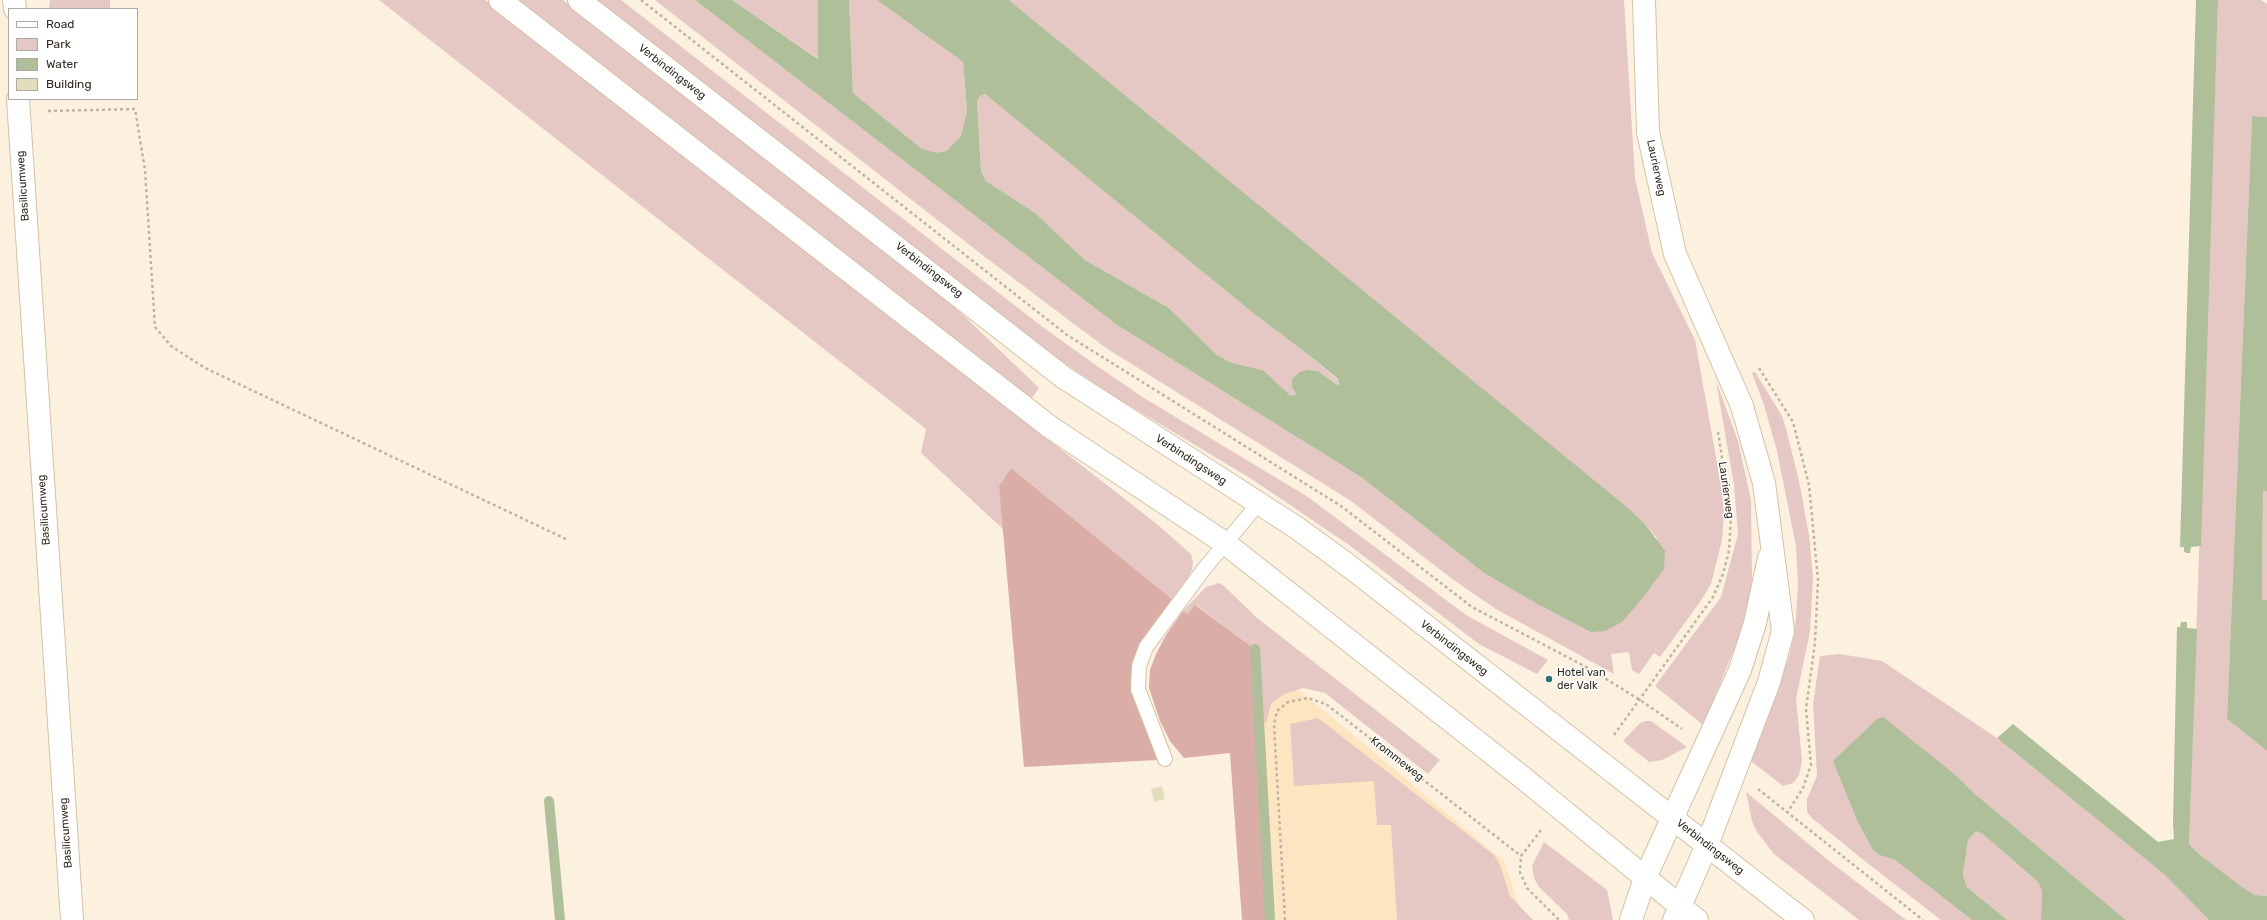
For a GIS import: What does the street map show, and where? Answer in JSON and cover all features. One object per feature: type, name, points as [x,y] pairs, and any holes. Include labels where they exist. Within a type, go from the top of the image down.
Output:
[{"type":"street","points":[[500,0],[1050,427],[1225,543],[1522,777],[1645,878],[1677,913],[1697,920]]},
{"type":"street","name":"Verbindingsweg","points":[[579,0],[1063,377],[1297,528],[1349,566],[1803,920]]},
{"type":"street","name":"Laurierweg","points":[[1644,0],[1648,132],[1675,254],[1742,406],[1764,483],[1773,539],[1783,631],[1769,682],[1707,845],[1677,913]]},
{"type":"street","name":"Basilicumweg","points":[[18,106],[72,920]]},
{"type":"street","name":"Laurierweg","points":[[1645,878],[1740,670],[1755,623],[1773,539]]},
{"type":"street","points":[[1631,920],[1645,878]]},
{"type":"lane","points":[[1165,759],[1138,689],[1139,666],[1146,647],[1225,543],[1258,504]]},
{"type":"path","name":"Laurierweg","points":[[641,0],[1067,335],[1341,506],[1472,607],[1590,669],[1640,700],[1713,597],[1723,574],[1729,551],[1731,518],[1717,427]]},
{"type":"path","points":[[18,106],[135,109],[144,170],[155,327],[171,346],[205,368],[568,540]]},
{"type":"path","name":"Krommeweg","points":[[1285,920],[1274,724],[1277,711],[1288,702],[1308,698],[1326,704],[1521,856]]},
{"type":"path","points":[[1787,813],[1923,920]]},
{"type":"shaded area","points":[[1011,468],[1172,599],[1143,641],[1133,689],[1138,708],[1158,760],[1024,767],[999,486]]},
{"type":"shaded area","points":[[1195,605],[1255,649],[1270,920],[1242,920],[1230,753],[1184,758],[1170,741],[1160,721],[1149,688],[1150,670],[1166,635],[1183,611],[1188,614]]},
{"type":"shaded area","points":[[1247,646],[1505,862],[1523,920],[1259,920]]},
{"type":"green space","points":[[50,0],[110,0],[110,8],[49,8]]},
{"type":"green space","points":[[379,0],[485,0],[1158,525],[1191,554],[1193,562],[1192,570],[1185,583],[1172,599],[1011,468],[999,486],[1004,530],[921,453],[926,429]]},
{"type":"green space","points":[[518,0],[563,0],[939,292],[1039,388],[1031,399]]},
{"type":"green space","points":[[596,0],[621,0],[1044,328],[1097,366],[1144,398],[1308,497],[1466,615],[1548,660],[1537,674],[1479,644],[1349,545],[1302,513],[1250,478],[1110,394],[1045,350]]},
{"type":"green space","points":[[655,0],[695,0],[1117,325],[1361,477],[1484,573],[1537,604],[1592,632],[1657,538],[1645,524],[1009,0],[1624,0],[1635,178],[1652,253],[1695,340],[1722,491],[1724,513],[1722,540],[1711,584],[1700,602],[1660,657],[1654,653],[1639,674],[1632,670],[1629,652],[1611,654],[1614,674],[1496,609],[1455,581],[1351,501],[1106,348],[985,257]]},
{"type":"green space","points":[[732,0],[818,0],[819,59]]},
{"type":"green space","points":[[849,0],[877,0],[963,62],[967,110],[961,136],[946,151],[937,154],[922,149],[853,93]]},
{"type":"green space","points":[[2218,0],[2261,0],[2267,4],[2267,117],[2252,116],[2227,719],[2267,751],[2267,896],[2255,895],[2242,887],[2199,854],[2189,844]]},
{"type":"green space","points":[[985,94],[1253,313],[1310,356],[1338,380],[1339,384],[1337,385],[1318,371],[1307,370],[1297,396],[1291,396],[1263,370],[1232,363],[1217,355],[1169,308],[1085,260],[1035,213],[986,181],[981,171],[977,101],[980,96]]},
{"type":"green space","points":[[1755,372],[1782,416],[1786,429],[1799,481],[1809,535],[1813,577],[1810,631],[1796,699],[1802,761],[1799,775],[1793,783],[1783,786],[1751,761],[1790,654],[1796,619],[1798,583],[1796,546],[1777,451],[1764,405],[1752,373]]},
{"type":"green space","points":[[1716,381],[1738,441],[1751,500],[1752,582],[1742,630],[1703,725],[1655,686],[1721,597],[1738,534],[1734,485]]},
{"type":"green space","points":[[2263,488],[2267,492],[2267,600],[2262,600]]},
{"type":"green space","points":[[1219,583],[1257,618],[1440,760],[1428,774],[1325,693],[1303,688],[1284,694],[1271,704],[1266,723],[1259,720],[1255,649],[1196,605],[1188,614],[1183,611],[1206,587]]},
{"type":"green space","points":[[1840,654],[1882,661],[1997,738],[2165,875],[2209,920],[2126,920],[1974,793],[1958,777],[1873,850],[1879,855],[1895,860],[1972,920],[1941,920],[1861,858],[1813,819],[1807,812],[1807,799],[1817,776],[1813,704],[1820,656]]},
{"type":"green space","points":[[1318,718],[1494,855],[1500,865],[1510,896],[1533,920],[1397,920],[1391,825],[1377,825],[1374,781],[1294,786],[1290,724]]},
{"type":"green space","points":[[1651,721],[1687,747],[1662,760],[1649,762],[1623,741],[1640,723]]},
{"type":"green space","points":[[1746,792],[1828,860],[1906,920],[1859,920],[1774,854],[1757,832],[1752,821]]},
{"type":"green space","points":[[1976,831],[1984,835],[2038,882],[2042,891],[2041,920],[2007,920],[1967,887],[1963,875],[1968,840]]},
{"type":"green space","points":[[1544,842],[1607,890],[1613,920],[1569,920],[1567,914],[1539,887],[1534,878],[1532,866]]},
{"type":"water","points":[[695,0],[732,0],[818,59],[818,0],[849,0],[853,93],[922,149],[937,153],[946,151],[961,136],[967,110],[963,62],[877,0],[1009,0],[1629,509],[1645,524],[1665,551],[1664,569],[1645,595],[1622,622],[1605,631],[1591,632],[1537,604],[1484,573],[1361,477],[1117,325]],"holes":[[[985,94],[1253,313],[1338,379],[1339,384],[1337,385],[1318,371],[1307,370],[1300,372],[1292,379],[1292,387],[1297,395],[1291,396],[1263,370],[1232,363],[1217,355],[1169,308],[1085,260],[1035,213],[986,181],[981,171],[977,101],[980,96]]]},
{"type":"water","points":[[2196,0],[2218,0],[2201,546],[2191,547],[2190,553],[2187,553],[2184,552],[2184,547],[2180,547]]},
{"type":"water","points":[[2252,116],[2267,117],[2267,492],[2263,489],[2262,600],[2267,600],[2267,751],[2227,719]]},
{"type":"water","points":[[2181,622],[2187,622],[2187,628],[2197,629],[2189,844],[2199,854],[2242,887],[2255,895],[2267,896],[2267,920],[2209,920],[2165,875],[1997,738],[2013,724],[2158,842],[2174,839],[2173,824],[2177,627],[2180,627]]},
{"type":"water","points":[[1883,717],[1958,777],[1974,793],[2126,920],[2041,920],[2042,891],[2038,882],[1984,835],[1976,831],[1968,840],[1963,875],[1967,887],[2007,920],[1972,920],[1895,860],[1879,855],[1873,850],[1857,820],[1833,761],[1877,719]]},
{"type":"building","points":[[1162,786],[1165,799],[1154,802],[1151,789]]},
{"type":"waterway","points":[[1255,649],[1270,920]]},
{"type":"waterway","points":[[549,801],[560,920]]},
{"type":"place","name":"Hotel van der Valk","points":[[1549,679]]}]
